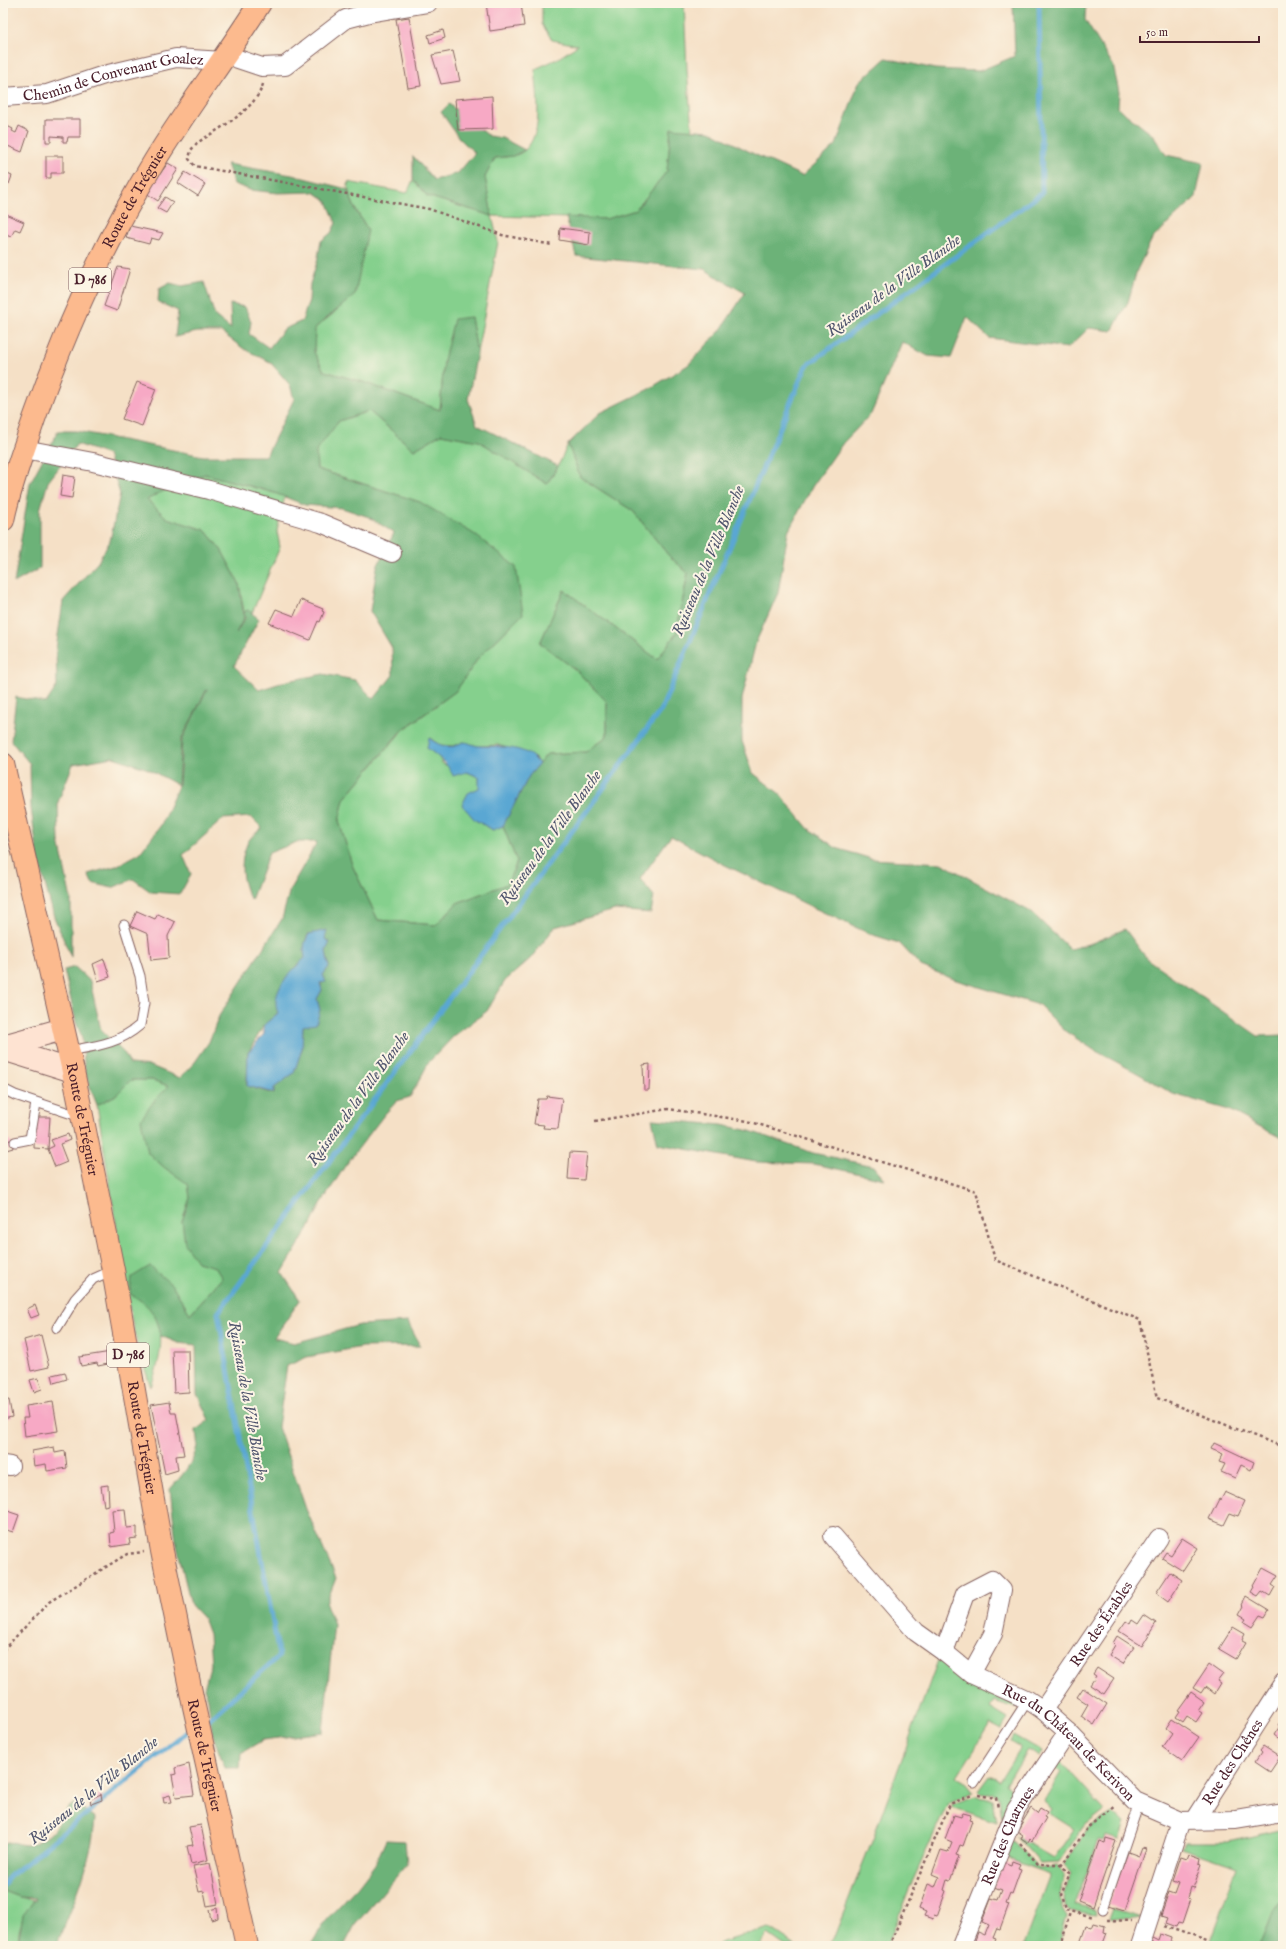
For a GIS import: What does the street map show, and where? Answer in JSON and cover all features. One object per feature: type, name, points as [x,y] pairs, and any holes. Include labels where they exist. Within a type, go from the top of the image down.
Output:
[{"type":"main road","name":"Route de Tréguier","points":[[3,520],[7,501],[24,449],[70,325],[109,241],[155,160],[260,3]]},
{"type":"main road","name":"Route de Tréguier","points":[[3,764],[71,1061],[113,1270],[162,1551],[193,1702],[247,1946]]},
{"type":"street","points":[[225,57],[238,59],[262,67],[285,66],[346,19],[428,3]]},
{"type":"street","name":"Chemin de Convenant Goalez","points":[[3,97],[47,94],[104,75],[176,58],[225,57]]},
{"type":"street","points":[[24,449],[92,462],[209,490],[321,523],[392,553]]},
{"type":"street","points":[[3,1046],[64,1029]]},
{"type":"street","points":[[3,1049],[71,1061]]},
{"type":"street","name":"Rue du Château de Kerivon","points":[[833,1536],[916,1632],[944,1652],[970,1674],[1028,1700],[1043,1710],[1068,1732],[1134,1799],[1188,1820],[1236,1820],[1283,1812]]},
{"type":"street","name":"Rue des Érables","points":[[1043,1710],[1159,1538]]},
{"type":"street","points":[[944,1652],[966,1594],[992,1580],[1002,1590],[993,1634],[970,1674]]},
{"type":"street","name":"Rue des Chênes","points":[[1140,1946],[1188,1820],[1283,1683]]},
{"type":"street","name":"Rue des Charmes","points":[[961,1946],[1016,1810],[1068,1732]]},
{"type":"lane","points":[[71,1061],[102,1045],[127,1036],[140,1025],[144,1003],[140,976],[124,925]]},
{"type":"lane","points":[[3,1089],[36,1103],[82,1118]]},
{"type":"lane","points":[[15,1142],[30,1139],[36,1103]]},
{"type":"lane","points":[[57,1328],[75,1299],[93,1279],[113,1270]]},
{"type":"lane","points":[[974,1782],[1028,1700]]},
{"type":"lane","points":[[1103,1909],[1134,1799]]},
{"type":"path","points":[[262,67],[264,81],[260,93],[243,111],[197,143],[191,150],[189,159],[195,166],[429,209],[502,235],[552,245]]},
{"type":"path","points":[[596,1121],[668,1109],[748,1121],[976,1191],[995,1260],[1140,1320],[1157,1398],[1283,1447]]},
{"type":"path","points":[[3,1650],[49,1602],[55,1598],[126,1554],[162,1551]]},
{"type":"path","points":[[899,1946],[889,1944],[950,1804],[976,1794],[996,1798],[1000,1818],[1008,1830],[1038,1864],[1059,1864],[1070,1873],[1061,1895],[1065,1910],[1099,1918]]},
{"type":"path","points":[[1061,1866],[1088,1827],[1134,1799]]},
{"type":"path","points":[[1061,1946],[1070,1912]]},
{"type":"path","points":[[1106,1920],[1149,1920],[1206,1941]]},
{"type":"green space","points":[[542,3],[684,3],[687,70],[692,130],[671,129],[667,171],[636,210],[606,219],[492,216],[485,177],[495,158],[511,156],[522,152],[531,142],[535,133],[538,100],[535,69],[557,59],[578,45],[552,40],[542,24]]},
{"type":"green space","points":[[1013,3],[1086,3],[1085,20],[1113,65],[1119,92],[1118,108],[1154,136],[1166,155],[1203,163],[1196,197],[1152,239],[1137,270],[1128,302],[1112,331],[1089,328],[1068,348],[989,338],[967,317],[951,358],[928,356],[902,342],[871,414],[843,443],[812,487],[788,532],[778,593],[756,642],[742,699],[742,741],[753,773],[780,794],[808,828],[836,848],[872,859],[941,863],[1031,912],[1070,949],[1092,943],[1125,929],[1147,959],[1258,1036],[1283,1035],[1283,1139],[1229,1110],[1173,1094],[1094,1050],[1065,1031],[1039,1005],[956,980],[921,966],[899,943],[870,934],[810,906],[725,865],[671,836],[640,879],[654,896],[651,913],[615,910],[555,927],[530,959],[505,981],[487,1011],[454,1036],[429,1062],[410,1097],[397,1101],[384,1115],[345,1166],[321,1204],[310,1226],[282,1273],[300,1300],[274,1338],[294,1343],[360,1325],[408,1322],[420,1346],[362,1347],[307,1357],[287,1366],[278,1427],[306,1509],[336,1578],[326,1604],[334,1624],[323,1732],[263,1740],[241,1753],[240,1768],[225,1768],[212,1733],[208,1699],[204,1688],[211,1664],[209,1634],[203,1618],[191,1605],[176,1542],[170,1489],[183,1474],[193,1458],[197,1444],[196,1430],[209,1420],[197,1394],[196,1345],[178,1343],[161,1336],[152,1311],[143,1302],[130,1294],[132,1277],[150,1266],[173,1286],[190,1314],[222,1278],[215,1267],[197,1262],[185,1244],[182,1221],[190,1198],[188,1184],[165,1168],[148,1153],[141,1119],[154,1101],[169,1086],[152,1080],[131,1080],[116,1095],[97,1105],[85,1074],[82,1038],[76,1022],[64,970],[75,967],[90,981],[101,1030],[125,1054],[130,1064],[151,1066],[180,1078],[195,1062],[209,1042],[219,1016],[282,919],[290,889],[317,842],[297,842],[269,853],[251,900],[245,887],[242,873],[244,851],[253,835],[262,828],[251,817],[223,819],[183,855],[191,874],[180,894],[151,892],[133,879],[112,888],[92,883],[88,874],[116,866],[140,853],[161,825],[179,784],[182,740],[207,689],[181,740],[178,785],[148,769],[113,757],[73,764],[58,802],[59,841],[71,900],[71,957],[54,917],[38,858],[31,808],[30,764],[11,741],[16,697],[46,703],[57,686],[56,649],[63,601],[98,562],[110,541],[120,494],[108,455],[77,444],[48,482],[40,510],[40,568],[14,583],[30,483],[58,431],[77,431],[203,456],[266,456],[294,399],[290,385],[270,362],[244,349],[221,332],[197,332],[175,337],[178,311],[158,302],[159,289],[170,283],[182,286],[204,282],[215,316],[231,329],[230,304],[245,307],[251,322],[249,334],[269,348],[284,329],[302,321],[309,300],[310,284],[317,262],[321,241],[331,233],[336,223],[327,201],[314,192],[278,193],[250,190],[234,184],[227,164],[292,175],[347,189],[356,211],[368,230],[355,295],[315,328],[314,352],[324,371],[363,382],[440,410],[444,360],[454,319],[471,317],[477,353],[468,399],[477,425],[558,466],[547,484],[479,441],[441,434],[414,450],[369,411],[339,421],[316,451],[317,469],[420,502],[474,534],[516,567],[523,614],[479,657],[456,691],[401,731],[344,799],[339,821],[352,865],[378,920],[436,925],[457,903],[507,884],[517,862],[503,826],[529,776],[547,754],[586,752],[607,736],[607,702],[576,670],[540,643],[564,590],[657,659],[676,634],[688,573],[669,556],[633,511],[580,477],[568,444],[600,413],[649,389],[688,365],[720,331],[745,293],[704,269],[576,256],[566,217],[606,219],[636,210],[667,171],[671,128],[710,131],[754,154],[802,176],[836,145],[859,82],[886,58],[935,69],[979,71],[1015,56]],"holes":[[[205,474],[272,492],[305,505],[342,508],[369,517],[394,533],[377,567],[370,611],[392,648],[393,675],[374,699],[355,680],[323,674],[287,681],[259,690],[234,666],[259,619],[248,610],[244,612],[245,618],[236,633],[244,618],[239,583],[222,551],[205,530],[167,518],[147,500],[159,493]],[[309,933],[326,951],[329,967],[322,978],[322,990],[317,999],[320,1010],[303,1026],[302,1049],[294,1073],[274,1088],[274,1094],[247,1086],[248,1053],[264,1025],[278,1013],[296,966],[306,958],[304,945]]]},
{"type":"green space","points":[[449,104],[489,136],[502,138],[525,150],[513,156],[495,158],[485,177],[492,216],[427,196],[413,180],[413,156],[434,180],[458,173],[475,153],[459,138],[441,112]]},
{"type":"green space","points":[[413,180],[427,196],[492,216],[498,242],[477,353],[471,318],[444,360],[440,410],[363,382],[324,371],[314,352],[315,328],[334,313],[368,230],[352,201],[348,188],[348,182],[407,193]]},
{"type":"green space","points":[[369,411],[414,450],[441,434],[479,441],[547,484],[558,466],[568,444],[580,477],[633,511],[669,556],[688,573],[676,634],[657,659],[564,590],[540,643],[576,670],[607,702],[607,736],[586,752],[547,754],[539,764],[535,758],[498,745],[478,746],[463,742],[454,746],[439,745],[430,738],[427,748],[439,757],[442,763],[451,768],[479,777],[480,789],[475,820],[493,830],[503,826],[517,862],[507,884],[457,903],[436,925],[378,920],[352,865],[339,821],[344,799],[402,731],[456,691],[479,657],[523,614],[420,502],[317,469],[315,451],[339,421]]},
{"type":"green space","points":[[205,474],[285,496],[277,531],[280,547],[252,613],[244,612],[239,583],[222,551],[205,530],[166,518],[147,500],[159,493]]},
{"type":"green space","points":[[131,1080],[152,1080],[169,1086],[154,1101],[148,1152],[165,1168],[188,1183],[190,1198],[182,1221],[197,1262],[215,1267],[222,1278],[190,1314],[173,1286],[131,1294],[147,1304],[154,1314],[158,1324],[161,1344],[151,1387],[138,1349],[131,1317],[97,1105],[116,1095]]},
{"type":"green space","points":[[652,1119],[722,1125],[750,1131],[813,1153],[873,1166],[884,1179],[814,1164],[756,1162],[658,1144]]},
{"type":"green space","points":[[938,1660],[947,1663],[970,1682],[1017,1705],[1015,1708],[994,1701],[990,1708],[1008,1719],[1001,1730],[990,1724],[957,1777],[967,1783],[974,1792],[948,1803],[909,1889],[887,1946],[830,1946],[873,1838]]},
{"type":"green space","points":[[1014,1735],[1042,1751],[1040,1757],[1027,1750],[1006,1785],[1017,1792],[1002,1818],[999,1797],[993,1793],[983,1795],[978,1791],[989,1776],[1000,1781],[1021,1747],[1011,1741]]},
{"type":"green space","points":[[1058,1759],[1105,1810],[1083,1827],[1060,1862],[1040,1863],[1016,1836],[1054,1858],[1074,1829],[1049,1813],[1052,1808],[1044,1801],[1061,1772],[1053,1765]]},
{"type":"green space","points":[[975,1796],[982,1799],[993,1799],[997,1822],[952,1807],[952,1804]]},
{"type":"green space","points":[[75,1803],[95,1818],[86,1867],[69,1915],[56,1946],[19,1946],[18,1942],[23,1915],[36,1898],[19,1897],[3,1891],[3,1845],[13,1842],[29,1845],[48,1836],[67,1810]]},
{"type":"green space","points":[[1112,1813],[1125,1823],[1119,1840],[1106,1836],[1104,1841],[1098,1840],[1075,1905],[1096,1911],[1097,1915],[1082,1914],[1072,1911],[1064,1902],[1065,1892],[1072,1874],[1065,1864],[1088,1828]]},
{"type":"green space","points":[[1283,1829],[1283,1900],[1274,1911],[1260,1946],[1208,1946],[1237,1867],[1181,1848],[1184,1842],[1228,1842]]},
{"type":"green space","points":[[1007,1836],[1039,1868],[1058,1865],[1065,1874],[1060,1900],[1061,1905],[1067,1915],[1059,1946],[1023,1946],[1050,1874],[1000,1856]]},
{"type":"green space","points":[[386,1840],[405,1841],[407,1864],[355,1925],[344,1946],[310,1946],[326,1920],[358,1886],[375,1864]]},
{"type":"green space","points":[[3,1891],[19,1897],[34,1900],[27,1910],[20,1928],[18,1940],[19,1946],[3,1946]]},
{"type":"green space","points":[[1283,1900],[1283,1946],[1260,1946],[1274,1911]]},
{"type":"green space","points":[[1113,1909],[1141,1917],[1113,1920],[1109,1919]]},
{"type":"green space","points":[[769,1928],[796,1946],[785,1946],[768,1934],[760,1946],[718,1946],[719,1943]]},
{"type":"water","points":[[429,738],[444,746],[455,746],[464,742],[477,746],[512,748],[527,753],[534,758],[539,764],[529,776],[503,826],[493,830],[475,820],[462,805],[468,793],[479,788],[479,777],[467,772],[453,776],[446,764],[427,748]]},
{"type":"water","points":[[327,930],[325,939],[330,942],[326,951],[329,967],[323,975],[326,982],[320,983],[322,990],[317,999],[320,1010],[316,1024],[303,1026],[302,1049],[294,1073],[274,1088],[274,1093],[247,1086],[248,1053],[264,1034],[264,1025],[278,1013],[276,997],[283,982],[305,958],[304,945],[309,934]]},
{"type":"building","points":[[486,3],[521,3],[524,26],[490,31]]},
{"type":"building","points":[[409,17],[421,86],[408,88],[396,19]]},
{"type":"building","points":[[443,30],[445,38],[430,43],[428,35]]},
{"type":"building","points":[[453,51],[460,81],[441,84],[432,55]]},
{"type":"building","points":[[492,96],[493,129],[458,130],[455,99]]},
{"type":"building","points":[[46,119],[80,119],[80,137],[68,137],[67,142],[63,142],[63,137],[51,136],[51,142],[46,142]]},
{"type":"building","points":[[3,124],[13,129],[12,131],[16,133],[19,126],[29,131],[22,152],[3,144]]},
{"type":"building","points":[[46,156],[63,156],[63,173],[51,173],[51,178],[46,178]]},
{"type":"building","points":[[168,163],[178,169],[158,201],[146,193]]},
{"type":"building","points":[[3,172],[12,176],[9,184],[5,182],[3,187]]},
{"type":"building","points":[[185,172],[205,184],[198,196],[178,183]]},
{"type":"building","points":[[165,197],[173,202],[166,213],[157,208]]},
{"type":"building","points":[[3,213],[24,222],[20,231],[15,229],[11,237],[6,235],[5,238],[3,237]]},
{"type":"building","points":[[130,226],[163,233],[159,240],[151,238],[149,244],[126,238]]},
{"type":"building","points":[[560,228],[590,232],[589,245],[559,240]]},
{"type":"building","points":[[118,267],[130,269],[117,311],[104,306]]},
{"type":"building","points":[[137,382],[156,389],[142,426],[122,419]]},
{"type":"building","points":[[63,475],[75,477],[72,498],[60,496]]},
{"type":"building","points":[[301,600],[323,609],[322,611],[324,612],[320,622],[318,621],[310,640],[269,623],[276,609],[294,616]]},
{"type":"building","points":[[137,911],[155,919],[158,914],[175,922],[168,936],[169,958],[151,960],[148,934],[130,926]]},
{"type":"building","points":[[104,959],[110,977],[98,981],[93,964]]},
{"type":"building","points":[[650,1064],[649,1090],[644,1090],[643,1065]]},
{"type":"building","points":[[547,1096],[562,1098],[558,1129],[543,1128],[544,1125],[534,1124],[538,1099],[546,1099]]},
{"type":"building","points":[[35,1117],[50,1117],[48,1149],[34,1148]]},
{"type":"building","points":[[68,1134],[70,1140],[60,1144],[67,1162],[55,1167],[48,1149],[54,1146],[51,1140]]},
{"type":"building","points":[[10,1140],[13,1148],[3,1151],[3,1142]]},
{"type":"building","points":[[570,1152],[587,1153],[584,1180],[568,1179]]},
{"type":"building","points":[[35,1305],[39,1315],[31,1318],[27,1309]]},
{"type":"building","points":[[41,1335],[49,1367],[31,1371],[24,1340]]},
{"type":"building","points":[[172,1350],[188,1350],[189,1392],[174,1393]]},
{"type":"building","points":[[111,1352],[113,1363],[98,1366],[97,1363],[81,1366],[79,1357]]},
{"type":"building","points":[[65,1372],[67,1379],[54,1383],[52,1375]]},
{"type":"building","points":[[38,1378],[42,1389],[34,1392],[30,1380]]},
{"type":"building","points":[[9,1400],[12,1417],[3,1419],[3,1401]]},
{"type":"building","points":[[53,1402],[58,1431],[25,1436],[23,1418],[28,1418],[26,1406]]},
{"type":"building","points":[[169,1402],[171,1413],[176,1413],[184,1455],[176,1456],[178,1470],[165,1474],[151,1405]]},
{"type":"building","points":[[1214,1443],[1254,1462],[1251,1470],[1241,1465],[1235,1478],[1221,1472],[1225,1464],[1219,1462],[1223,1454],[1211,1449]]},
{"type":"building","points":[[54,1447],[55,1453],[65,1451],[67,1468],[47,1471],[46,1464],[34,1466],[32,1451]]},
{"type":"building","points":[[108,1485],[109,1505],[104,1506],[101,1486]]},
{"type":"building","points":[[1225,1492],[1245,1501],[1238,1516],[1230,1513],[1224,1525],[1209,1519],[1219,1499],[1221,1500]]},
{"type":"building","points":[[3,1506],[10,1512],[19,1515],[13,1532],[3,1529]]},
{"type":"building","points":[[125,1509],[127,1528],[137,1527],[137,1538],[129,1539],[130,1544],[111,1547],[110,1533],[114,1532],[112,1510]]},
{"type":"building","points":[[1182,1538],[1198,1548],[1183,1571],[1162,1558],[1166,1552],[1171,1555]]},
{"type":"building","points":[[1263,1568],[1278,1576],[1272,1585],[1275,1587],[1270,1596],[1262,1591],[1258,1596],[1251,1592]]},
{"type":"building","points":[[1170,1572],[1182,1580],[1168,1602],[1156,1593]]},
{"type":"building","points":[[1246,1596],[1269,1610],[1265,1617],[1260,1615],[1252,1627],[1244,1622],[1246,1619],[1239,1615],[1244,1606],[1242,1604]]},
{"type":"building","points":[[1144,1615],[1156,1623],[1142,1646],[1119,1631],[1126,1621],[1130,1624],[1132,1620],[1138,1624]]},
{"type":"building","points":[[1233,1627],[1245,1634],[1242,1640],[1246,1642],[1236,1659],[1219,1649]]},
{"type":"building","points":[[1117,1636],[1134,1647],[1123,1664],[1109,1655],[1115,1645],[1113,1643]]},
{"type":"building","points":[[1209,1664],[1223,1674],[1217,1682],[1220,1684],[1214,1694],[1205,1687],[1201,1693],[1193,1688]]},
{"type":"building","points":[[1097,1668],[1114,1679],[1104,1694],[1090,1685],[1096,1676],[1093,1674]]},
{"type":"building","points":[[1083,1688],[1107,1704],[1094,1725],[1081,1716],[1088,1704],[1077,1697]]},
{"type":"building","points":[[1191,1692],[1205,1702],[1199,1711],[1202,1713],[1196,1722],[1187,1716],[1183,1722],[1176,1717],[1180,1711],[1178,1710]]},
{"type":"building","points":[[1283,1718],[1283,1742],[1274,1735]]},
{"type":"building","points":[[1172,1719],[1199,1737],[1182,1761],[1162,1747],[1172,1733],[1166,1728]]},
{"type":"building","points":[[1263,1746],[1280,1757],[1270,1772],[1255,1762],[1261,1753],[1259,1751]]},
{"type":"building","points":[[189,1764],[194,1795],[176,1797],[172,1775],[176,1774],[175,1768]]},
{"type":"building","points":[[101,1794],[102,1800],[91,1804],[90,1799]]},
{"type":"building","points":[[170,1795],[172,1802],[164,1803],[163,1797]]},
{"type":"building","points":[[1031,1808],[1037,1813],[1040,1808],[1047,1812],[1044,1817],[1046,1818],[1032,1841],[1030,1839],[1027,1843],[1021,1839],[1023,1835],[1017,1831]]},
{"type":"building","points":[[963,1813],[971,1815],[969,1820],[972,1821],[963,1846],[960,1845],[956,1855],[959,1856],[950,1881],[947,1880],[944,1890],[946,1891],[937,1916],[934,1915],[933,1919],[924,1916],[926,1912],[919,1909],[928,1884],[935,1887],[939,1877],[932,1874],[941,1850],[948,1852],[952,1842],[945,1839],[954,1815],[961,1817]]},
{"type":"building","points":[[201,1825],[208,1860],[191,1864],[187,1846],[193,1845],[189,1827]]},
{"type":"building","points":[[1106,1838],[1116,1841],[1093,1907],[1078,1901],[1099,1841],[1105,1843]]},
{"type":"building","points":[[1142,1848],[1146,1849],[1125,1910],[1109,1905],[1128,1852],[1139,1856]]},
{"type":"building","points":[[1189,1854],[1200,1858],[1199,1863],[1202,1864],[1193,1888],[1190,1887],[1187,1898],[1190,1899],[1182,1923],[1178,1922],[1176,1927],[1165,1923],[1167,1918],[1161,1916],[1169,1892],[1175,1894],[1179,1883],[1173,1881],[1181,1857],[1187,1859]]},
{"type":"building","points":[[1012,1861],[1020,1864],[1018,1868],[1021,1869],[1012,1894],[1010,1893],[1006,1903],[1009,1904],[1000,1929],[997,1928],[993,1938],[996,1939],[993,1946],[973,1946],[978,1932],[985,1935],[989,1925],[982,1922],[991,1898],[998,1900],[1002,1890],[994,1887],[1003,1862],[1011,1865]]},
{"type":"building","points":[[210,1863],[218,1904],[207,1906],[204,1891],[199,1892],[193,1866]]},
{"type":"building","points":[[217,1908],[218,1918],[211,1920],[209,1910]]},
{"type":"building","points":[[1094,1923],[1105,1926],[1104,1932],[1107,1933],[1102,1946],[1079,1946],[1086,1926],[1092,1928]]},
{"type":"building","points":[[1161,1934],[1172,1938],[1171,1943],[1174,1946],[1150,1946],[1153,1937],[1159,1940]]},
{"type":"waterway","name":"Ruisseau de la Ville Blanche","points":[[208,1720],[279,1656],[218,1313],[661,710],[806,366],[1042,193],[1039,3]]},
{"type":"waterway","name":"Ruisseau de la Ville Blanche","points":[[3,1885],[9,1877],[185,1733]]}]
